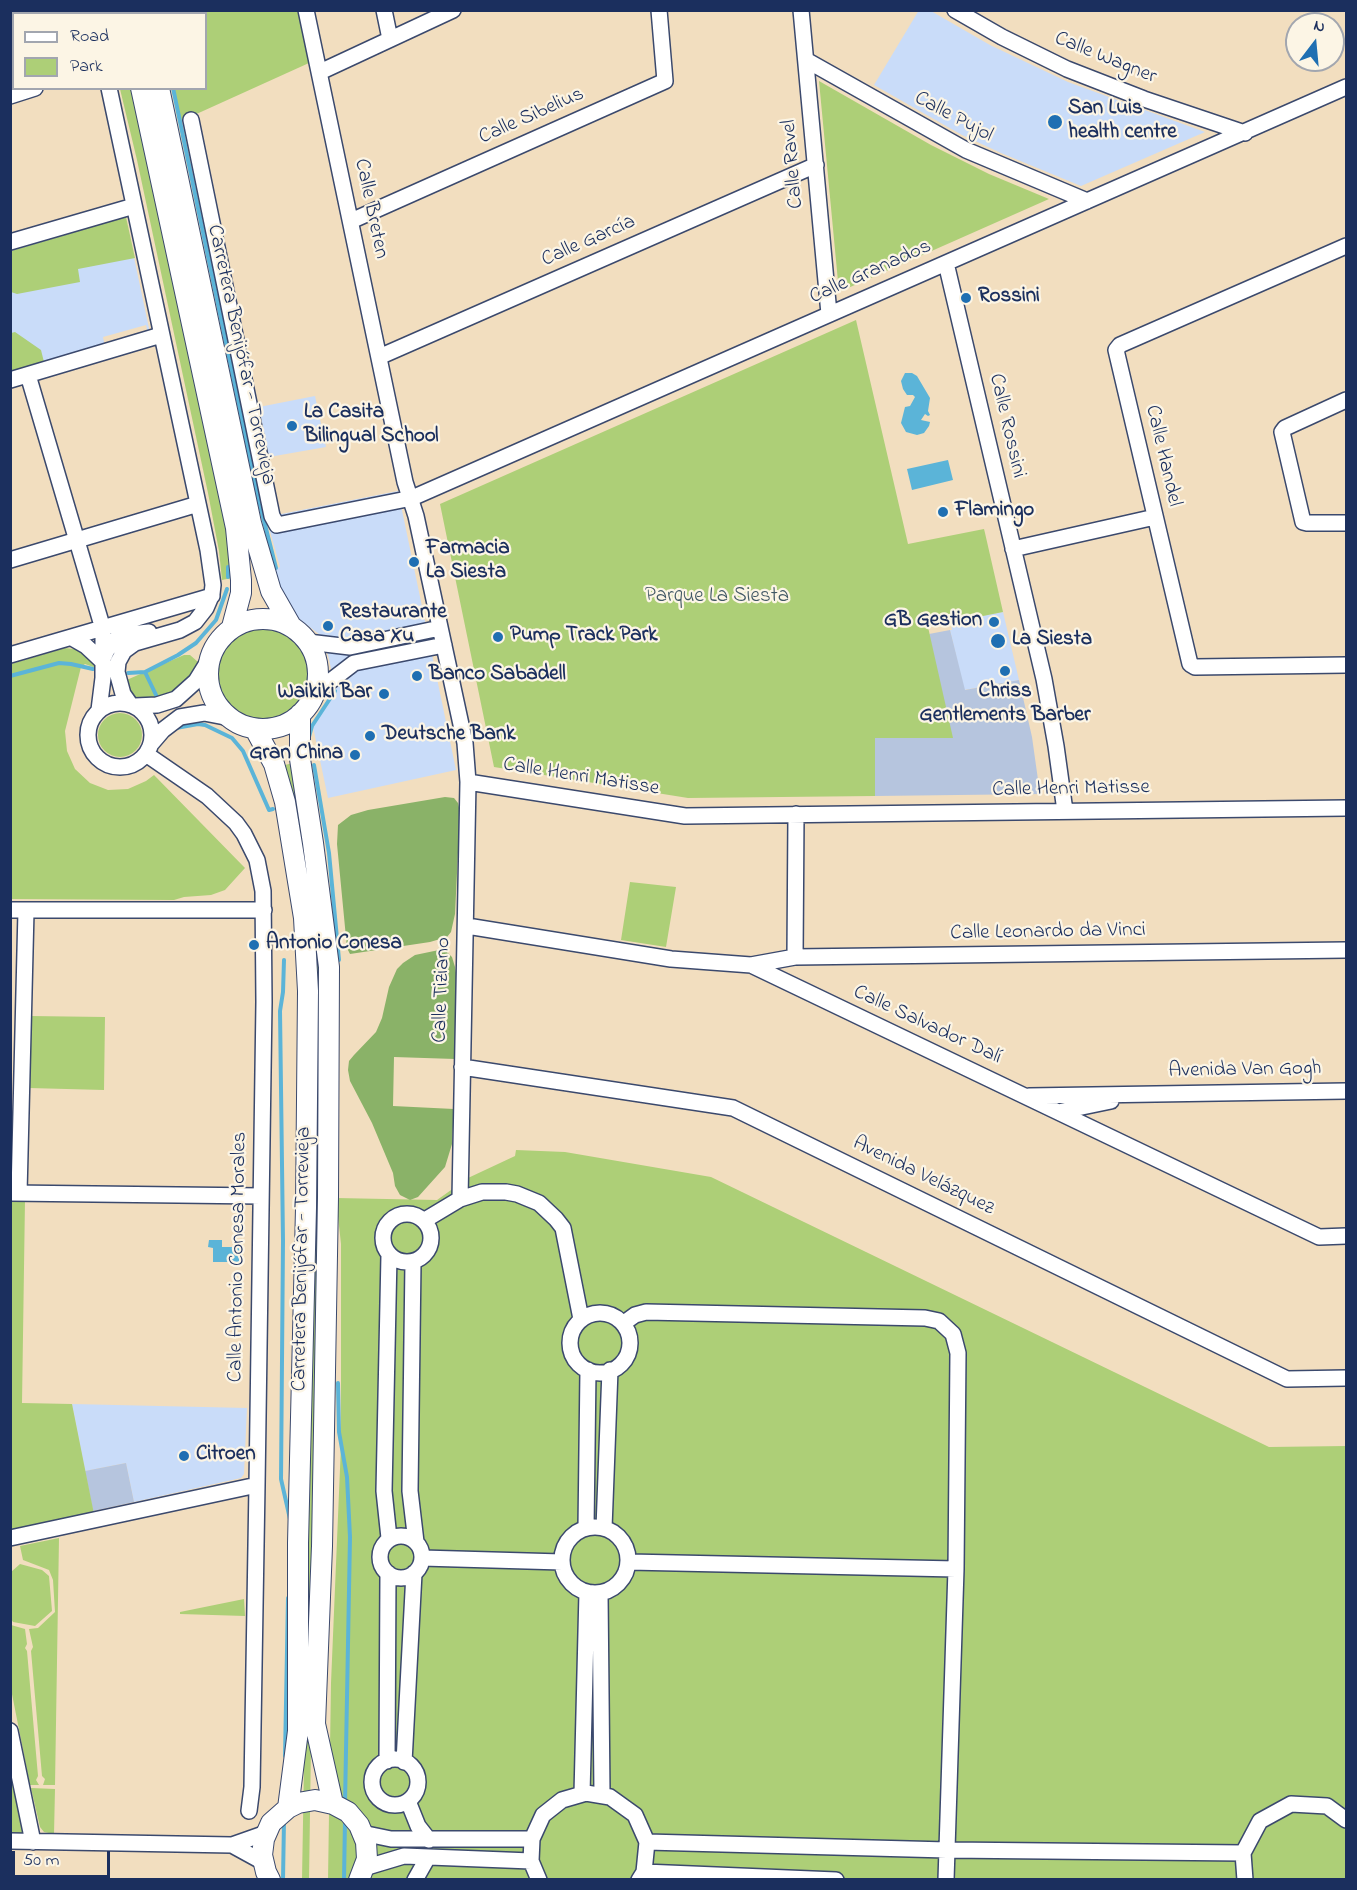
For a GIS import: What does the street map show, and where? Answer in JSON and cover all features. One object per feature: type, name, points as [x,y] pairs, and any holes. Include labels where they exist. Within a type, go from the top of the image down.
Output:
[{"type":"main road","name":"Carretera Benijófar - Torrevieja","points":[[141,90],[236,528],[241,593],[232,627]]},
{"type":"main road","name":"Carretera Benijófar - Torrevieja","points":[[159,90],[251,523],[271,591],[291,626]]},
{"type":"main road","points":[[266,618],[291,626],[308,642],[316,658],[318,667],[315,693],[293,720],[274,728],[255,729],[230,718],[218,707],[210,692],[207,676],[209,660],[218,642],[232,627],[248,620],[266,618]]},
{"type":"main road","name":"Carretera Benijófar - Torrevieja","points":[[300,714],[300,759],[329,967],[328,1208],[322,1546],[315,1724],[333,1804]]},
{"type":"main road","name":"Carretera Benijófar - Torrevieja","points":[[255,729],[274,764],[285,802],[304,918],[308,991],[306,1208],[298,1543],[298,1731],[288,1808]]},
{"type":"main road","points":[[267,1871],[262,1856],[266,1833],[271,1823],[288,1808],[298,1803],[315,1800],[333,1804],[348,1812],[359,1825],[366,1842],[367,1859],[362,1874]]},
{"type":"street","name":"Calle Breten","points":[[306,10],[405,482],[412,498],[444,645]]},
{"type":"street","points":[[384,10],[390,39]]},
{"type":"street","points":[[320,72],[453,10]]},
{"type":"street","name":"Calle Sibelius","points":[[351,221],[665,81],[659,10]]},
{"type":"street","name":"Calle Ravel","points":[[801,10],[829,314]]},
{"type":"street","name":"Calle Wagner","points":[[955,10],[1002,37],[1067,69],[1144,99],[1245,133]]},
{"type":"street","name":"Calle Pujol","points":[[806,60],[966,150],[1087,201]]},
{"type":"street","name":"Calle Granados","points":[[191,120],[272,516],[277,525],[412,498],[1347,87]]},
{"type":"street","points":[[10,96],[29,90]]},
{"type":"street","points":[[109,90],[211,572],[212,597],[195,622],[180,630],[135,643],[120,656],[118,681],[132,705],[141,711],[150,723],[152,737],[148,749]]},
{"type":"street","name":"Calle García","points":[[379,357],[816,165]]},
{"type":"street","points":[[10,242],[134,206]]},
{"type":"street","name":"Calle Handel","points":[[1347,246],[1117,347],[1116,352],[1189,663],[1192,666],[1347,665]]},
{"type":"street","name":"Calle Rossini","points":[[946,263],[1051,712],[1065,811]]},
{"type":"street","points":[[10,380],[161,335]]},
{"type":"street","points":[[28,375],[103,629],[103,678],[99,710],[89,725],[87,734],[92,752],[97,759],[113,767],[132,765],[163,730],[180,717],[204,713],[230,718]]},
{"type":"street","points":[[1347,400],[1285,428],[1282,432],[1303,522],[1347,523]]},
{"type":"street","points":[[10,560],[198,504]]},
{"type":"street","points":[[1013,549],[1155,517]]},
{"type":"street","points":[[10,655],[212,597]]},
{"type":"street","points":[[308,642],[350,647],[440,628]]},
{"type":"street","points":[[102,661],[110,645],[123,635],[145,632],[170,633]]},
{"type":"street","points":[[72,638],[86,646],[102,661]]},
{"type":"street","points":[[315,693],[354,663],[444,645]]},
{"type":"street","name":"Calle Tiziano","points":[[444,645],[464,736],[468,782],[460,1199]]},
{"type":"street","points":[[99,710],[114,703],[157,705],[176,699],[196,681],[209,660]]},
{"type":"street","name":"Calle Antonio Conesa Morales","points":[[148,749],[207,796],[236,824],[248,840],[257,860],[263,891],[257,1485],[252,1787],[249,1811]]},
{"type":"street","name":"Calle Henri Matisse","points":[[468,782],[685,816],[1347,808]]},
{"type":"street","points":[[795,957],[796,814]]},
{"type":"street","points":[[261,1196],[15,1193],[18,910],[264,910]]},
{"type":"street","name":"Calle Salvador Dalí","points":[[467,926],[671,959],[751,965],[1319,1237],[1347,1236]]},
{"type":"street","name":"Calle Leonardo da Vinci","points":[[751,965],[795,957],[1347,950]]},
{"type":"street","name":"Avenida Velázquez","points":[[462,1067],[733,1107],[1287,1379],[1347,1378]]},
{"type":"street","name":"Avenida Van Gogh","points":[[1024,1096],[1347,1091]]},
{"type":"street","name":"Avenida Van Gogh","points":[[1058,1112],[1145,1094]]},
{"type":"street","points":[[1058,1112],[1082,1095]]},
{"type":"street","points":[[425,1220],[460,1199],[483,1192],[506,1192],[528,1198],[548,1211],[563,1228],[581,1319]]},
{"type":"street","points":[[411,1213],[425,1220],[431,1231],[431,1244],[425,1256],[413,1262],[400,1262],[389,1255],[382,1242],[385,1227],[395,1216],[411,1213]]},
{"type":"street","points":[[389,1255],[384,1491],[390,1538]]},
{"type":"street","points":[[413,1262],[410,1491],[416,1542],[422,1558],[418,1570],[408,1577],[395,1578],[388,1573],[379,1560],[381,1548],[390,1538],[399,1535],[416,1542]]},
{"type":"street","points":[[624,1323],[635,1315],[646,1312],[932,1318],[944,1324],[954,1334],[958,1353],[956,1569],[946,1880]]},
{"type":"street","points":[[592,1313],[609,1313],[624,1323],[630,1339],[628,1356],[616,1369],[599,1373],[588,1370],[583,1368],[572,1355],[570,1337],[577,1322],[581,1319],[592,1313]]},
{"type":"street","points":[[586,1528],[588,1370]]},
{"type":"street","points":[[604,1528],[610,1370]]},
{"type":"street","points":[[10,1538],[257,1485]]},
{"type":"street","points":[[586,1528],[604,1528],[620,1538],[625,1546],[629,1562],[624,1578],[606,1592],[593,1592],[572,1585],[562,1568],[567,1542],[572,1536],[586,1528]]},
{"type":"street","points":[[422,1558],[562,1562]]},
{"type":"street","points":[[629,1562],[956,1569]]},
{"type":"street","points":[[387,1761],[388,1573]]},
{"type":"street","points":[[404,1762],[414,1573]]},
{"type":"street","points":[[582,1794],[593,1592]]},
{"type":"street","points":[[593,1592],[602,1794]]},
{"type":"street","points":[[10,1731],[33,1842]]},
{"type":"street","points":[[394,1759],[404,1762],[414,1770],[417,1777],[415,1793],[408,1801],[389,1805],[377,1797],[373,1791],[375,1770],[394,1759]]},
{"type":"street","points":[[539,1880],[531,1861],[532,1839],[543,1815],[562,1800],[582,1794],[602,1794],[610,1797],[634,1815],[647,1842],[641,1876],[836,1880]]},
{"type":"street","points":[[408,1801],[418,1826],[429,1840]]},
{"type":"street","points":[[1245,1880],[1243,1853],[1260,1821],[1291,1804],[1327,1806],[1347,1820]]},
{"type":"street","points":[[10,1841],[232,1845],[266,1833]]},
{"type":"street","points":[[362,1833],[391,1839],[532,1839]]},
{"type":"street","points":[[647,1842],[947,1850],[1243,1853]]},
{"type":"street","points":[[232,1845],[267,1871]]},
{"type":"street","points":[[362,1874],[404,1856],[531,1861]]},
{"type":"street","points":[[415,1880],[428,1857]]},
{"type":"shaded area","points":[[919,10],[931,11],[990,45],[1068,82],[1205,132],[1081,186],[1001,153],[962,135],[874,85]]},
{"type":"shaded area","points":[[125,215],[150,333],[148,334],[146,325],[103,337],[105,347],[11,374],[11,248]]},
{"type":"shaded area","name":"La Casita Bilingual School","points":[[315,396],[326,447],[269,457],[259,407]]},
{"type":"shaded area","points":[[398,491],[456,770],[328,798],[313,727],[336,690],[324,638],[294,615],[272,570],[280,567],[266,517]]},
{"type":"shaded area","points":[[1003,612],[1019,680],[964,690],[950,630],[952,630],[951,622]]},
{"type":"shaded area","points":[[950,630],[965,690],[1019,680],[1032,737],[1040,794],[875,796],[875,738],[952,738],[929,634]]},
{"type":"shaded area","points":[[72,1404],[247,1408],[244,1474],[241,1478],[134,1502],[126,1463],[85,1471]]},
{"type":"shaded area","points":[[126,1463],[134,1502],[93,1511],[85,1471]]},
{"type":"green space","points":[[11,11],[85,11],[12,12],[11,84]]},
{"type":"green space","points":[[298,11],[309,63],[181,121],[174,90],[207,90],[207,12],[158,12]]},
{"type":"green space","points":[[819,81],[931,145],[989,174],[1049,199],[839,292]]},
{"type":"green space","points":[[120,90],[132,90],[226,521],[232,578],[222,580],[208,493]]},
{"type":"green space","points":[[126,217],[135,258],[78,269],[80,282],[17,294],[11,292],[11,251]]},
{"type":"green space","name":"Parque La Siesta","points":[[856,320],[908,544],[984,529],[985,533],[1003,612],[928,627],[953,738],[875,738],[875,796],[688,798],[494,767],[440,504]]},
{"type":"green space","points":[[15,332],[41,350],[44,362],[11,372],[11,333]]},
{"type":"green space","points":[[263,628],[280,632],[295,642],[305,657],[309,674],[305,691],[295,706],[280,716],[263,720],[246,716],[231,706],[221,691],[217,674],[221,657],[231,642],[246,632]]},
{"type":"green space","points":[[65,648],[84,650],[95,661],[96,668],[85,664],[81,667],[65,731],[67,751],[75,769],[90,783],[108,790],[128,789],[154,775],[245,868],[225,890],[211,895],[174,900],[11,899],[11,664]]},
{"type":"green space","points":[[184,655],[190,655],[198,662],[195,672],[170,697],[139,700],[132,696],[122,682]]},
{"type":"green space","points":[[120,713],[135,720],[142,735],[135,750],[120,757],[105,750],[98,735],[105,720]]},
{"type":"green space","points":[[293,763],[317,923],[322,1002],[309,1880],[302,1879],[314,1196],[296,815],[285,765]]},
{"type":"green space","points":[[445,797],[454,798],[460,811],[455,914],[451,932],[447,937],[430,942],[350,954],[347,948],[337,844],[338,825],[351,815],[368,810]]},
{"type":"green space","points":[[630,882],[676,887],[666,947],[621,940]]},
{"type":"green space","points":[[439,950],[447,952],[452,957],[457,979],[455,1059],[394,1057],[393,1106],[454,1109],[452,1144],[445,1167],[418,1197],[410,1200],[400,1195],[395,1186],[393,1173],[372,1123],[350,1081],[349,1061],[376,1032],[382,1018],[389,987],[397,969],[415,955]]},
{"type":"green space","points":[[30,1016],[105,1017],[104,1090],[29,1088]]},
{"type":"green space","points":[[516,1150],[565,1152],[711,1177],[1269,1447],[1346,1446],[1346,1879],[328,1880],[331,1683],[341,1445],[341,1244],[336,1198],[437,1200],[468,1178],[515,1156]]},
{"type":"green space","points":[[10,1200],[25,1200],[22,1403],[72,1404],[94,1514],[11,1532]]},
{"type":"green space","points":[[59,1538],[55,1785],[43,1785],[45,1779],[42,1776],[31,1651],[33,1647],[29,1629],[38,1628],[55,1612],[53,1580],[49,1570],[23,1560],[20,1546]]},
{"type":"green space","points":[[20,1564],[42,1570],[49,1576],[52,1611],[35,1626],[13,1622],[11,1619],[11,1572]]},
{"type":"green space","points":[[244,1599],[245,1616],[180,1614],[180,1612]]},
{"type":"green space","points":[[11,1625],[25,1629],[38,1776],[36,1780],[39,1785],[30,1785],[11,1689]]},
{"type":"green space","points":[[10,1756],[25,1835],[11,1836]]},
{"type":"green space","points":[[31,1788],[55,1789],[54,1834],[44,1832],[40,1827]]},
{"type":"water","points":[[905,373],[917,376],[930,398],[928,411],[930,415],[925,414],[921,420],[930,422],[929,426],[924,433],[917,435],[906,432],[901,423],[905,407],[910,406],[915,397],[907,395],[903,389],[901,381]]},
{"type":"water","points":[[948,460],[953,480],[912,490],[907,469]]},
{"type":"water","points":[[209,1240],[222,1240],[222,1247],[243,1247],[243,1262],[213,1262],[213,1248],[208,1247]]},
{"type":"waterway","points":[[173,90],[259,501],[276,568]]},
{"type":"waterway","points":[[228,567],[228,577]]},
{"type":"waterway","points":[[128,673],[145,672],[196,643],[216,620],[227,589]]},
{"type":"waterway","points":[[10,676],[59,663],[93,669]]},
{"type":"waterway","points":[[145,672],[157,697]]},
{"type":"waterway","points":[[309,737],[312,726],[335,691]]},
{"type":"waterway","points":[[176,728],[205,725],[232,738],[243,751],[269,810],[273,809]]},
{"type":"waterway","points":[[314,765],[329,853],[339,960]]},
{"type":"waterway","points":[[284,960],[280,1011],[283,1241],[281,1479],[290,1519]]},
{"type":"waterway","points":[[338,1383],[339,1432],[347,1477],[350,1537],[345,1804]]},
{"type":"waterway","points":[[285,1756],[288,1598]]},
{"type":"waterway","points":[[283,1880],[284,1820]]},
{"type":"waterway","points":[[344,1880],[345,1820]]},
{"type":"place","name":"San Luis health centre","points":[[1055,122]]},
{"type":"place","name":"Rossini","points":[[966,298]]},
{"type":"place","name":"La Casita Bilingual School","points":[[292,426]]},
{"type":"place","name":"Flamingo","points":[[943,512]]},
{"type":"place","name":"Farmacia La Siesta","points":[[414,562]]},
{"type":"place","name":"GB Gestion","points":[[994,622]]},
{"type":"place","name":"Restaurante Casa Xu","points":[[328,626]]},
{"type":"place","name":"Pump Track Park","points":[[498,637]]},
{"type":"place","name":"La Siesta","points":[[998,641]]},
{"type":"place","name":"Chriss Gentlements Barber","points":[[1005,671]]},
{"type":"place","name":"Banco Sabadell","points":[[417,676]]},
{"type":"place","name":"Waikiki Bar","points":[[384,694]]},
{"type":"place","name":"Deutsche Bank","points":[[370,736]]},
{"type":"place","name":"Gran China","points":[[355,755]]},
{"type":"place","name":"Antonio Conesa","points":[[254,945]]},
{"type":"place","name":"Citroen","points":[[184,1456]]}]
